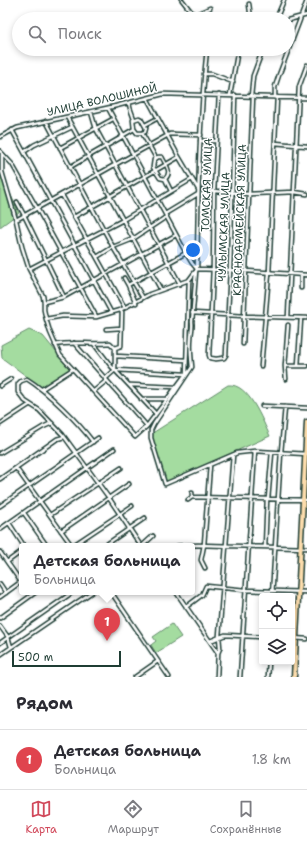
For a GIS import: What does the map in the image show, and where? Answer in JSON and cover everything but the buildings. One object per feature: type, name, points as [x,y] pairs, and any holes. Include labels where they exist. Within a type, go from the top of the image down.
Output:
[{"type":"main road","points":[[295,629],[305,500],[307,422]]},
{"type":"main road","points":[[294,665],[294,677]]},
{"type":"street","points":[[182,0],[192,12]]},
{"type":"street","points":[[279,12],[284,0]]},
{"type":"street","points":[[295,33],[307,0]]},
{"type":"street","points":[[249,4],[250,12]]},
{"type":"street","points":[[201,12],[210,8]]},
{"type":"street","points":[[295,18],[307,15]]},
{"type":"street","points":[[206,56],[202,94],[197,270],[192,313],[193,328],[190,356],[192,368],[154,424],[151,430],[151,438],[165,484],[237,453],[256,451],[306,454]]},
{"type":"street","points":[[230,95],[237,56]]},
{"type":"street","name":"КРАСНОАРМЕЙСКАЯ УЛИЦА","points":[[243,344],[250,194],[253,76],[260,56]]},
{"type":"street","points":[[261,366],[269,273],[275,143],[275,87],[286,56]]},
{"type":"street","points":[[288,317],[298,97],[299,87],[307,64]]},
{"type":"street","points":[[204,74],[212,74],[233,82]]},
{"type":"street","name":"УЛИЦА ВОЛОШИНОЙ","points":[[0,137],[12,130],[46,121],[167,94],[307,98]]},
{"type":"street","name":"ТОМСКАЯ УЛИЦА","points":[[219,95],[214,191],[213,269],[209,356],[212,359],[224,358]]},
{"type":"street","name":"ЧУЛЫМСКАЯ УЛИЦА","points":[[224,358],[226,355],[229,316],[235,95]]},
{"type":"street","points":[[146,98],[199,190]]},
{"type":"street","points":[[129,103],[134,119],[134,129],[137,133],[142,133]]},
{"type":"street","points":[[108,108],[176,235],[192,264],[197,270]]},
{"type":"street","points":[[91,112],[96,129],[180,284]]},
{"type":"street","points":[[67,117],[161,290]]},
{"type":"street","points":[[134,119],[140,118],[145,125],[146,130],[142,133]]},
{"type":"street","points":[[145,125],[158,118]]},
{"type":"street","points":[[60,148],[113,119]]},
{"type":"street","points":[[46,121],[104,230],[144,298]]},
{"type":"street","points":[[24,152],[53,135],[72,127]]},
{"type":"street","points":[[70,167],[88,158],[134,129]]},
{"type":"street","points":[[12,130],[111,312]]},
{"type":"street","points":[[142,133],[156,158]]},
{"type":"street","points":[[16,220],[170,134],[201,135]]},
{"type":"street","points":[[200,141],[216,141]]},
{"type":"street","points":[[275,143],[307,146]]},
{"type":"street","points":[[1,152],[12,164],[96,317]]},
{"type":"street","points":[[1,152],[2,172],[22,247],[30,269],[43,296],[46,319],[55,345],[60,355],[136,437],[147,426],[186,374],[189,280]]},
{"type":"street","points":[[165,179],[168,176],[169,171],[162,157],[156,158],[153,163],[156,171],[160,178],[165,179],[171,191]]},
{"type":"street","points":[[74,217],[110,198],[179,157]]},
{"type":"street","points":[[30,269],[123,220],[192,179]]},
{"type":"street","points":[[204,190],[250,194],[294,192],[307,194]]},
{"type":"street","points":[[97,257],[150,228],[166,215],[198,194]]},
{"type":"street","points":[[62,195],[125,308]]},
{"type":"street","points":[[17,202],[64,297]]},
{"type":"street","points":[[44,302],[64,297],[176,235]]},
{"type":"street","points":[[128,285],[167,262],[186,253]]},
{"type":"street","points":[[46,319],[63,316],[96,317],[120,310],[161,290],[189,280],[197,270],[213,269],[307,275]]},
{"type":"street","points":[[301,275],[301,288]]},
{"type":"street","points":[[124,278],[136,303]]},
{"type":"street","points":[[115,348],[121,346],[122,312],[120,310]]},
{"type":"street","points":[[192,313],[229,316],[307,318]]},
{"type":"street","points":[[298,366],[301,318]]},
{"type":"street","points":[[286,379],[285,366],[288,325]]},
{"type":"street","points":[[106,329],[121,328]]},
{"type":"street","points":[[55,345],[64,343],[110,343],[115,348],[115,370],[94,391]]},
{"type":"street","points":[[74,344],[147,426]]},
{"type":"street","points":[[94,344],[115,370],[156,414]]},
{"type":"street","points":[[116,356],[186,360]]},
{"type":"street","points":[[285,366],[307,366]]},
{"type":"street","points":[[42,389],[73,369]]},
{"type":"street","points":[[115,370],[186,374]]},
{"type":"street","points":[[0,386],[11,379]]},
{"type":"street","points":[[93,442],[42,389],[27,379],[18,384],[19,394],[29,405],[39,410],[65,437],[140,543]]},
{"type":"street","points":[[129,385],[176,387]]},
{"type":"street","points":[[141,399],[167,398]]},
{"type":"street","points":[[0,424],[29,405]]},
{"type":"street","points":[[262,406],[307,408]]},
{"type":"street","points":[[272,591],[285,406]]},
{"type":"street","points":[[0,453],[52,423]]},
{"type":"street","points":[[0,479],[57,439],[65,437]]},
{"type":"street","points":[[0,506],[98,438]]},
{"type":"street","points":[[0,529],[114,449]]},
{"type":"street","points":[[240,677],[248,546],[256,451]]},
{"type":"street","points":[[265,547],[267,499],[272,452]]},
{"type":"street","points":[[217,677],[233,455]]},
{"type":"street","points":[[205,568],[201,560],[204,545],[210,464]]},
{"type":"street","points":[[16,468],[70,543]]},
{"type":"street","points":[[50,515],[121,468]]},
{"type":"street","points":[[61,531],[129,484]]},
{"type":"street","points":[[188,500],[192,497],[207,497],[305,500]]},
{"type":"street","points":[[76,543],[132,506]]},
{"type":"street","points":[[24,513],[45,543]]},
{"type":"street","points":[[108,543],[145,518]]},
{"type":"street","points":[[9,523],[22,543]]},
{"type":"street","points":[[145,543],[153,536]]},
{"type":"street","points":[[195,545],[307,548]]},
{"type":"street","points":[[0,552],[19,578]]},
{"type":"street","points":[[7,562],[19,553]]},
{"type":"street","points":[[0,584],[6,593]]},
{"type":"street","points":[[0,597],[19,584]]},
{"type":"street","points":[[186,608],[202,596],[206,586],[245,590],[307,592]]},
{"type":"street","points":[[0,618],[32,595]]},
{"type":"street","points":[[0,642],[69,595]]},
{"type":"street","points":[[0,655],[88,595]]},
{"type":"street","points":[[113,595],[169,677]]},
{"type":"street","points":[[178,595],[218,653]]},
{"type":"street","points":[[0,626],[8,637],[11,647]]},
{"type":"street","points":[[209,641],[220,636],[259,637]]},
{"type":"street","points":[[295,638],[307,639]]},
{"type":"street","points":[[135,677],[158,661]]},
{"type":"street","points":[[268,677],[269,665]]},
{"type":"green space","points":[[0,171],[19,213],[0,227]]},
{"type":"green space","points":[[29,330],[43,336],[70,369],[41,387],[2,358],[1,345]]},
{"type":"green space","points":[[228,385],[236,386],[248,396],[259,412],[270,436],[166,482],[151,434]]},
{"type":"green space","points":[[172,624],[181,637],[156,653],[151,645],[156,641],[153,637]]},
{"type":"place","name":"Детская больница","points":[[107,641]]}]
